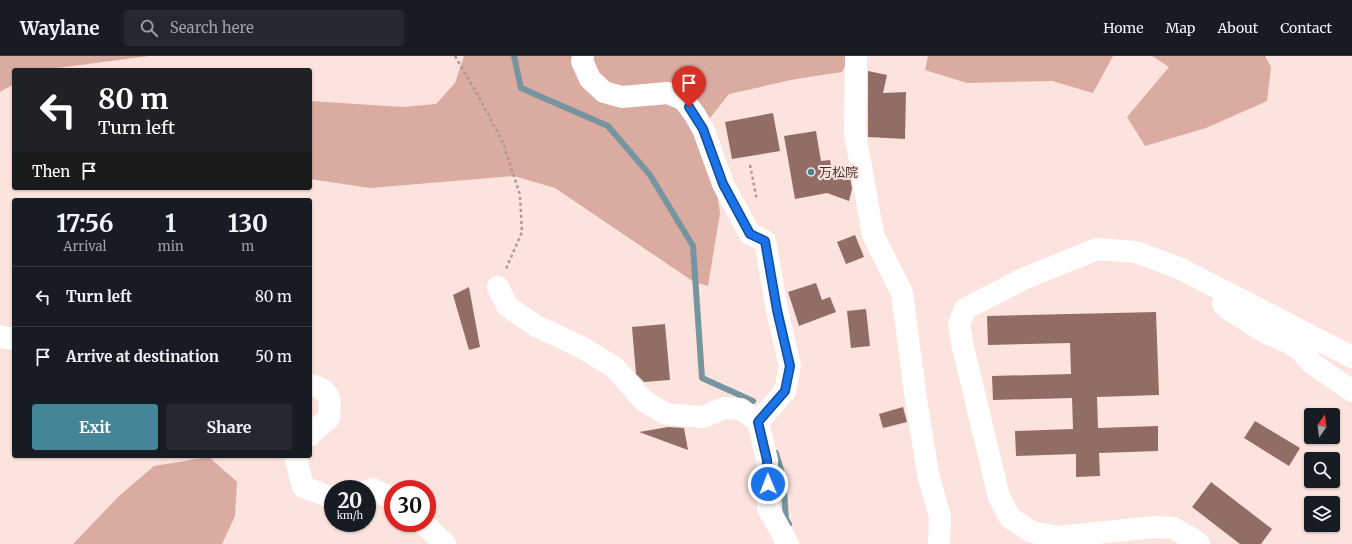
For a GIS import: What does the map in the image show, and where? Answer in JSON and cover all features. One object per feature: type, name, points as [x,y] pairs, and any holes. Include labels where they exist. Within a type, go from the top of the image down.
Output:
[{"type":"street","points":[[583,56],[582,61],[590,78],[604,92],[622,97],[668,92],[684,100],[703,129],[723,184],[750,234],[765,241],[777,310],[790,366],[785,391],[758,422]]},
{"type":"street","points":[[856,56],[855,133],[873,235],[902,293],[916,399],[928,474],[940,517],[939,544]]},
{"type":"street","points":[[1199,544],[1173,528],[1155,528],[1057,537],[1032,532],[1010,518],[999,496],[962,343],[959,324],[965,309],[1023,280],[1097,249],[1136,252],[1181,268],[1352,357]]},
{"type":"street","points":[[1204,281],[1208,291],[1228,309],[1266,333],[1290,343],[1299,349],[1313,364],[1352,391]]},
{"type":"street","points":[[498,287],[507,306],[536,326],[581,347],[614,367],[644,401],[666,414],[703,417],[725,408],[741,410],[758,422],[767,460],[768,508],[788,544]]},
{"type":"street","points":[[0,336],[12,338]]},
{"type":"street","points":[[312,386],[325,391],[331,402],[330,418],[312,433]]},
{"type":"street","points":[[297,458],[296,460],[303,487],[324,495]]},
{"type":"street","points":[[432,532],[445,544]]},
{"type":"path","points":[[455,56],[503,143],[520,196],[522,232],[498,287]]},
{"type":"shaded area","points":[[0,56],[149,56],[57,68],[12,68],[12,85],[0,92]]},
{"type":"shaded area","points":[[464,56],[850,56],[842,72],[796,79],[729,94],[706,123],[720,213],[708,286],[694,282],[555,188],[514,176],[370,188],[312,179],[312,101],[403,107],[436,104],[455,83]]},
{"type":"shaded area","points":[[928,56],[1113,56],[1093,93],[1052,81],[967,83],[925,70]]},
{"type":"shaded area","points":[[1152,56],[1265,56],[1271,67],[1267,101],[1206,128],[1145,146],[1127,117],[1169,67]]},
{"type":"shaded area","points":[[210,458],[237,482],[235,516],[222,544],[73,544],[119,496],[154,466]]},
{"type":"building","points":[[868,71],[887,75],[883,93],[906,92],[905,139],[868,137]]},
{"type":"building","points":[[773,113],[780,151],[732,159],[725,122]]},
{"type":"building","name":"万松院","points":[[816,131],[821,161],[830,160],[832,171],[850,176],[852,189],[849,201],[827,193],[795,199],[784,136]]},
{"type":"building","points":[[855,235],[864,257],[846,264],[837,242]]},
{"type":"building","points":[[816,283],[822,300],[830,297],[836,312],[799,326],[788,292]]},
{"type":"building","points":[[469,287],[480,347],[469,350],[453,295]]},
{"type":"building","points":[[866,309],[870,346],[851,348],[847,311]]},
{"type":"building","points":[[1156,312],[1159,395],[1097,397],[1098,428],[1158,426],[1158,451],[1099,453],[1100,476],[1076,477],[1076,454],[1016,456],[1015,431],[1073,429],[1072,398],[993,400],[992,376],[1071,374],[1070,343],[988,345],[987,316]]},
{"type":"building","points":[[665,324],[670,380],[644,382],[636,374],[632,327]]},
{"type":"building","points":[[903,407],[907,422],[883,428],[879,414]]},
{"type":"building","points":[[1255,421],[1300,448],[1289,466],[1244,438]]},
{"type":"building","points":[[668,427],[684,428],[688,450],[639,432]]},
{"type":"building","points":[[1211,482],[1272,529],[1261,544],[1240,544],[1192,507]]},
{"type":"waterway","points":[[514,56],[521,88],[608,126],[650,175],[693,246],[702,378],[753,401]]},
{"type":"waterway","points":[[776,453],[783,477],[786,519],[789,524]]},
{"type":"place","name":"万松院","points":[[811,172]]},
{"type":"route","points":[[689,107],[703,129],[723,184],[750,234],[765,241],[777,310],[790,366],[785,391],[758,422],[767,460],[768,484]]}]
